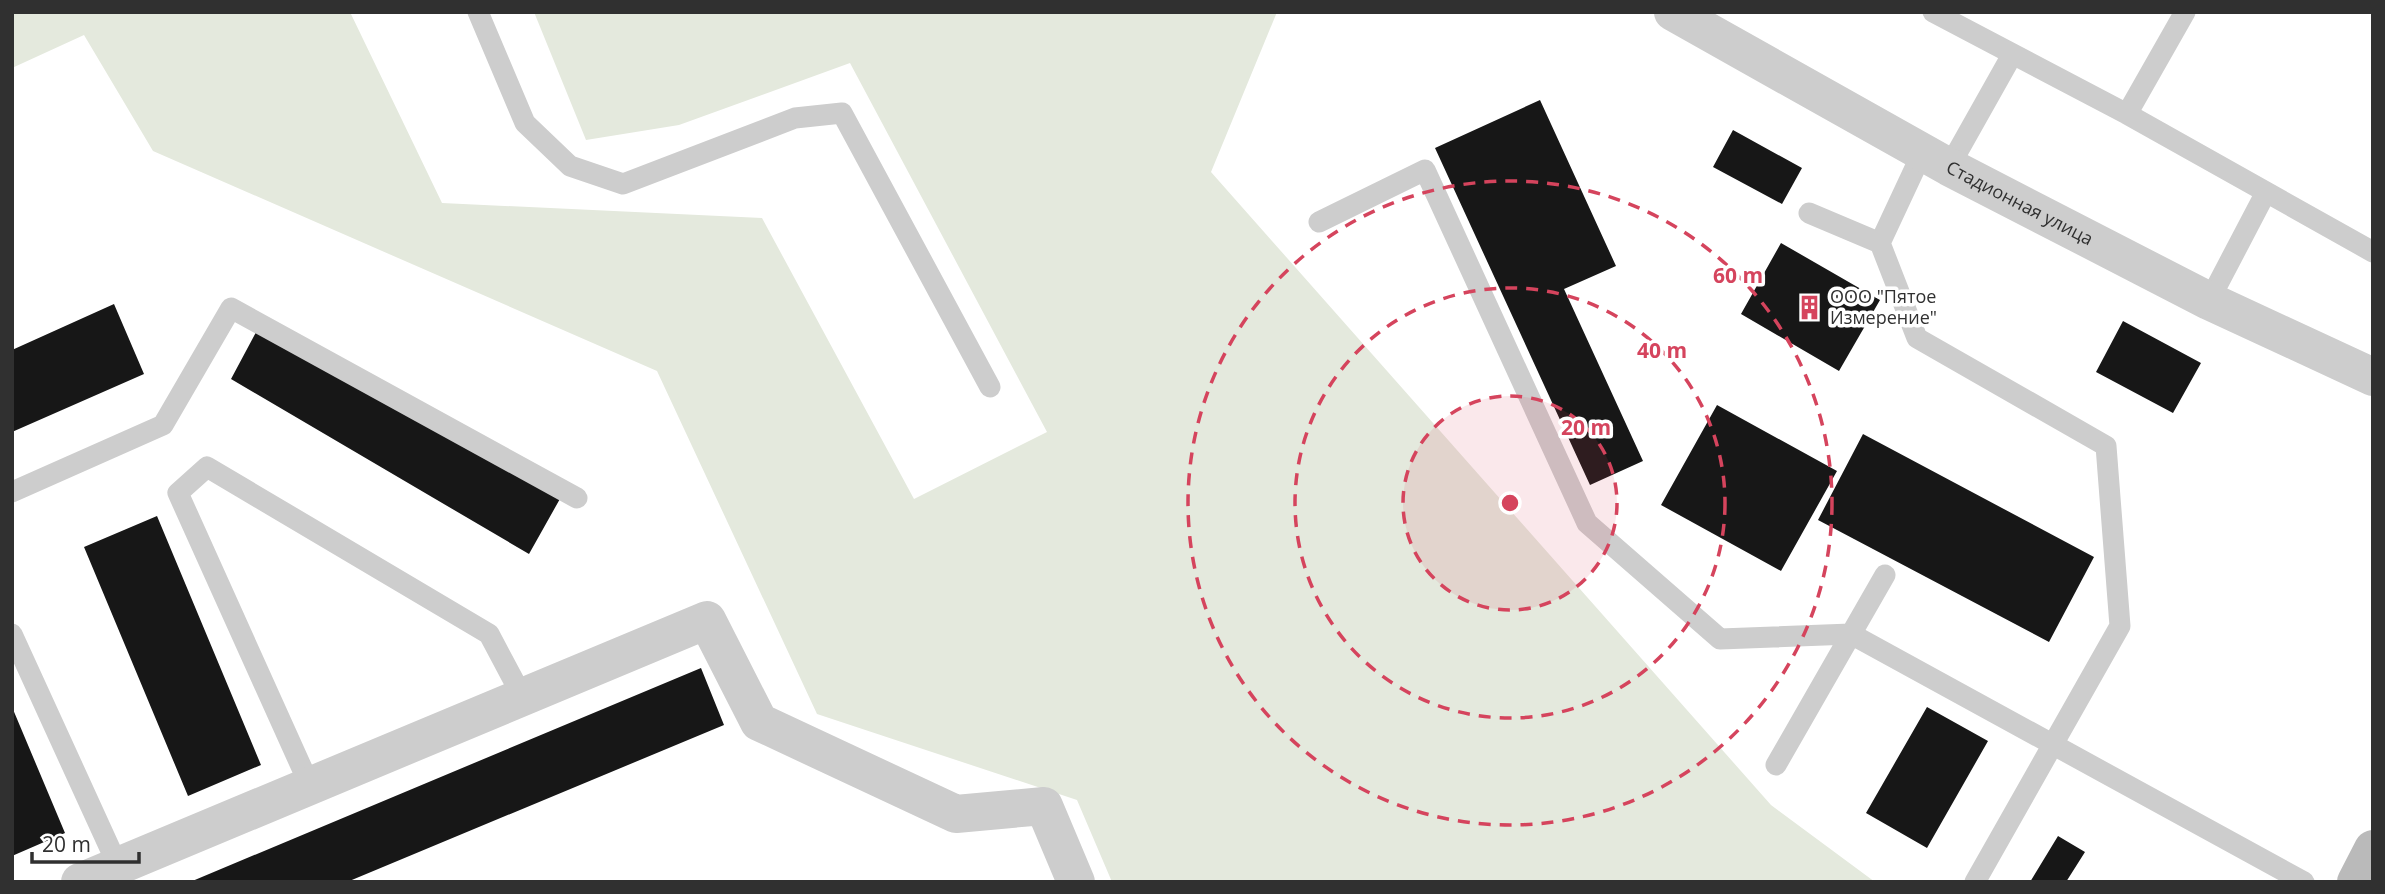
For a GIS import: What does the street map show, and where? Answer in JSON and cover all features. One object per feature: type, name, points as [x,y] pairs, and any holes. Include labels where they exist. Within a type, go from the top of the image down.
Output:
[{"type":"main road","points":[[2356,882],[2373,849]]},
{"type":"street","name":"Стадионная улица","points":[[1673,12],[1936,159],[2209,301],[2373,377]]},
{"type":"street","points":[[80,882],[707,620],[759,722],[956,814],[1044,806],[1076,882]]},
{"type":"lane","points":[[478,12],[524,123],[570,166],[623,184],[795,118],[842,113],[990,387]]},
{"type":"lane","points":[[1933,12],[2127,114],[2265,194],[2373,252]]},
{"type":"lane","points":[[2127,114],[2185,12]]},
{"type":"lane","points":[[1880,243],[1936,159],[2012,55]]},
{"type":"lane","points":[[1319,222],[1425,170],[1587,523],[1720,639],[1851,634],[2304,882]]},
{"type":"lane","points":[[2209,301],[2265,194]]},
{"type":"lane","points":[[1810,213],[1880,243],[1917,338],[2105,446],[2120,626],[1975,882]]},
{"type":"lane","points":[[12,492],[163,425],[231,308],[577,498]]},
{"type":"lane","points":[[310,786],[178,493],[207,467],[489,634],[523,698]]},
{"type":"lane","points":[[1776,765],[1885,575]]},
{"type":"lane","points":[[12,634],[118,866]]},
{"type":"shaded area","points":[[12,12],[350,12],[442,203],[762,218],[914,499],[1047,432],[850,63],[679,125],[586,140],[534,12],[1277,12],[1211,172],[1771,805],[1875,882],[1112,882],[1077,800],[817,714],[657,371],[153,151],[84,35],[12,68]]},
{"type":"building","points":[[1540,100],[1616,266],[1564,289],[1643,461],[1590,485],[1435,148]]},
{"type":"building","points":[[1733,130],[1802,168],[1782,204],[1713,167]]},
{"type":"building","name":"ООО \"Пятое Измерение\"","points":[[1781,243],[1880,300],[1839,371],[1741,314]]},
{"type":"building","points":[[114,304],[144,374],[12,432],[12,350]]},
{"type":"building","points":[[2123,321],[2201,363],[2173,413],[2096,372]]},
{"type":"building","points":[[261,323],[561,497],[529,554],[231,379]]},
{"type":"building","points":[[1717,405],[1837,471],[1781,571],[1661,505]]},
{"type":"building","points":[[1863,434],[2094,557],[2049,642],[1818,520]]},
{"type":"building","points":[[157,516],[261,765],[188,796],[84,547]]},
{"type":"building","points":[[701,668],[724,725],[347,882],[190,882]]},
{"type":"building","points":[[12,707],[65,833],[12,856]]},
{"type":"building","points":[[1927,707],[1988,741],[1927,848],[1866,813]]},
{"type":"building","points":[[2058,836],[2085,852],[2066,882],[2030,882]]},
{"type":"place","name":"ООО \"Пятое Измерение\"","points":[[1810,307]]}]
